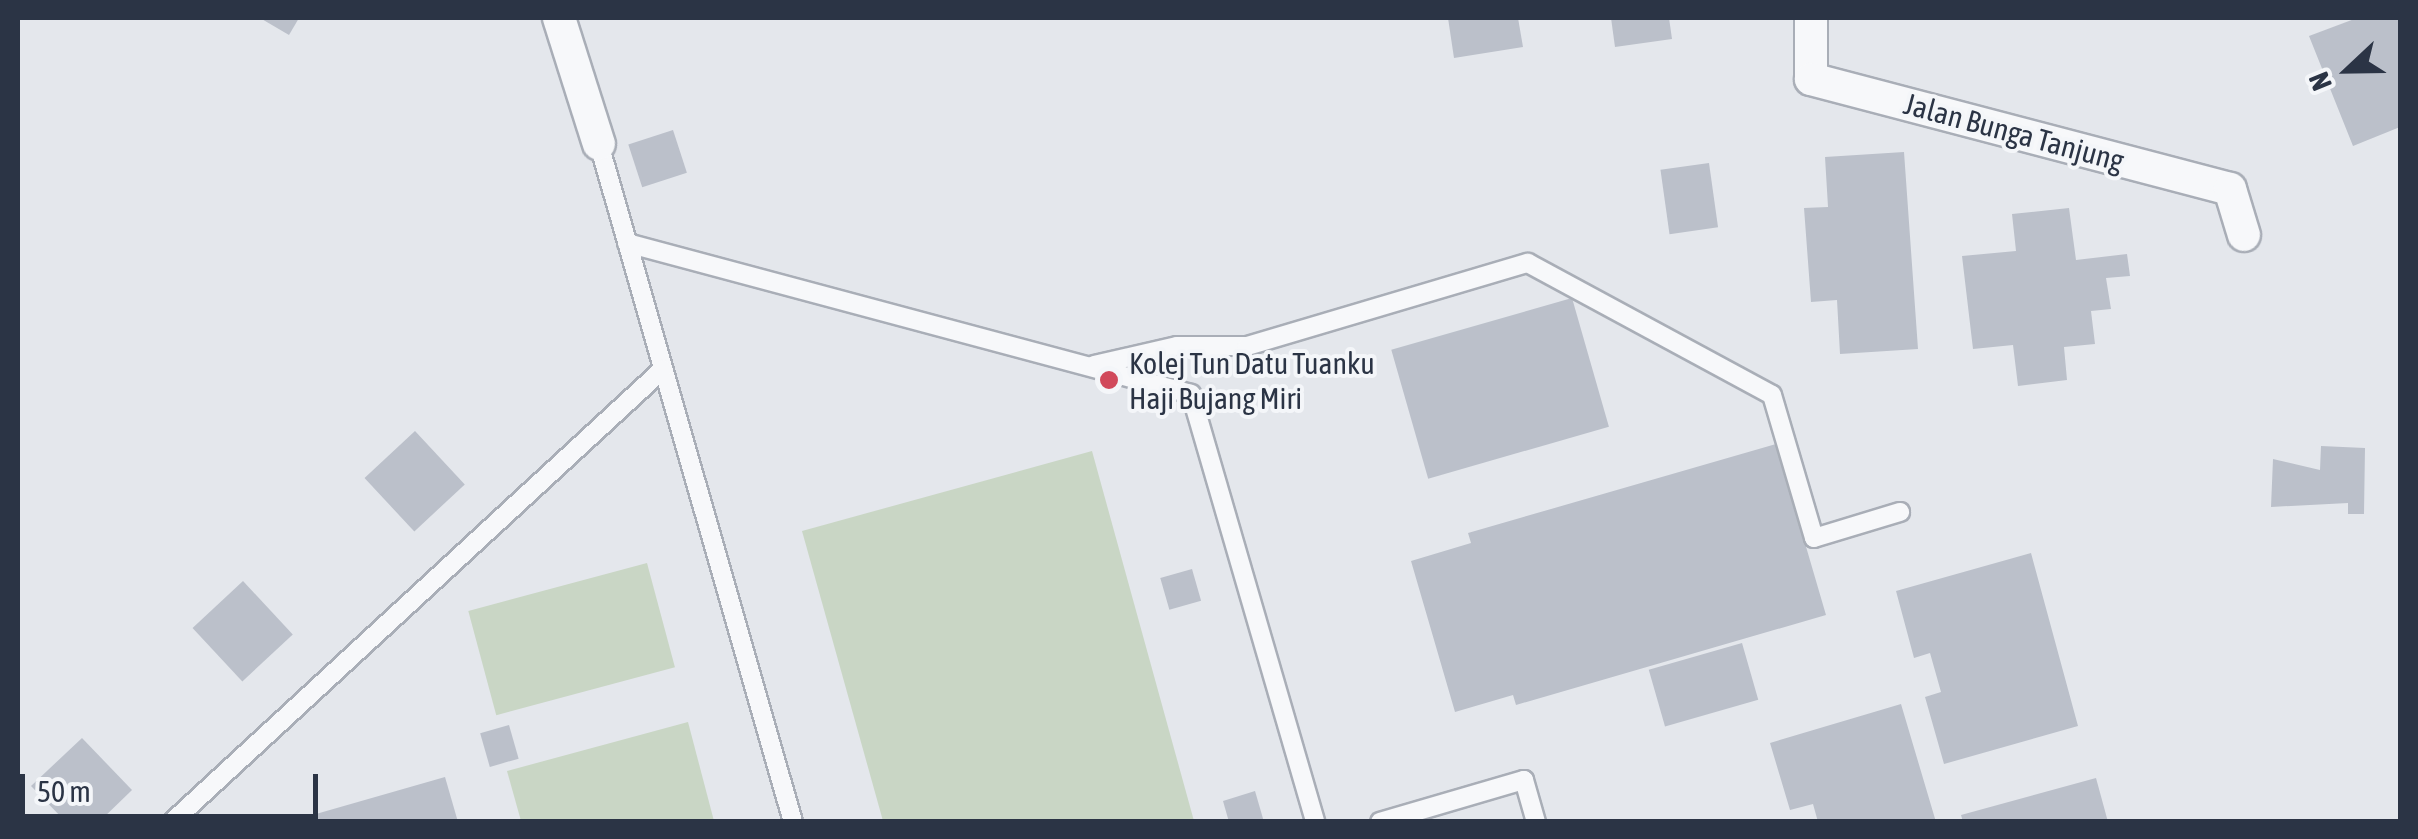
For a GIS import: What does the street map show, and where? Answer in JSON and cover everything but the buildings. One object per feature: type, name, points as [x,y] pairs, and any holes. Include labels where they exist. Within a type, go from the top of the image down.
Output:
[{"type":"street","points":[[559,18],[598,144]]},
{"type":"street","name":"Jalan Bunga Tanjung","points":[[1810,18],[1812,79],[2230,189],[2244,236]]},
{"type":"lane","points":[[598,144],[793,822]]},
{"type":"lane","points":[[627,242],[1191,394],[1315,822]]},
{"type":"lane","points":[[1088,366],[1176,346],[1247,346],[1528,263],[1772,395],[1814,538],[1900,512]]},
{"type":"lane","points":[[172,822],[663,369]]},
{"type":"lane","points":[[1380,822],[1524,780],[1536,822]]},
{"type":"green space","points":[[1092,451],[1194,821],[883,821],[802,531]]},
{"type":"green space","points":[[647,563],[675,667],[496,715],[468,611]]},
{"type":"green space","points":[[688,722],[714,821],[521,821],[507,771]]},
{"type":"place","name":"Kolej Tun Datu Tuanku Haji Bujang Miri","points":[[1109,380]]}]
